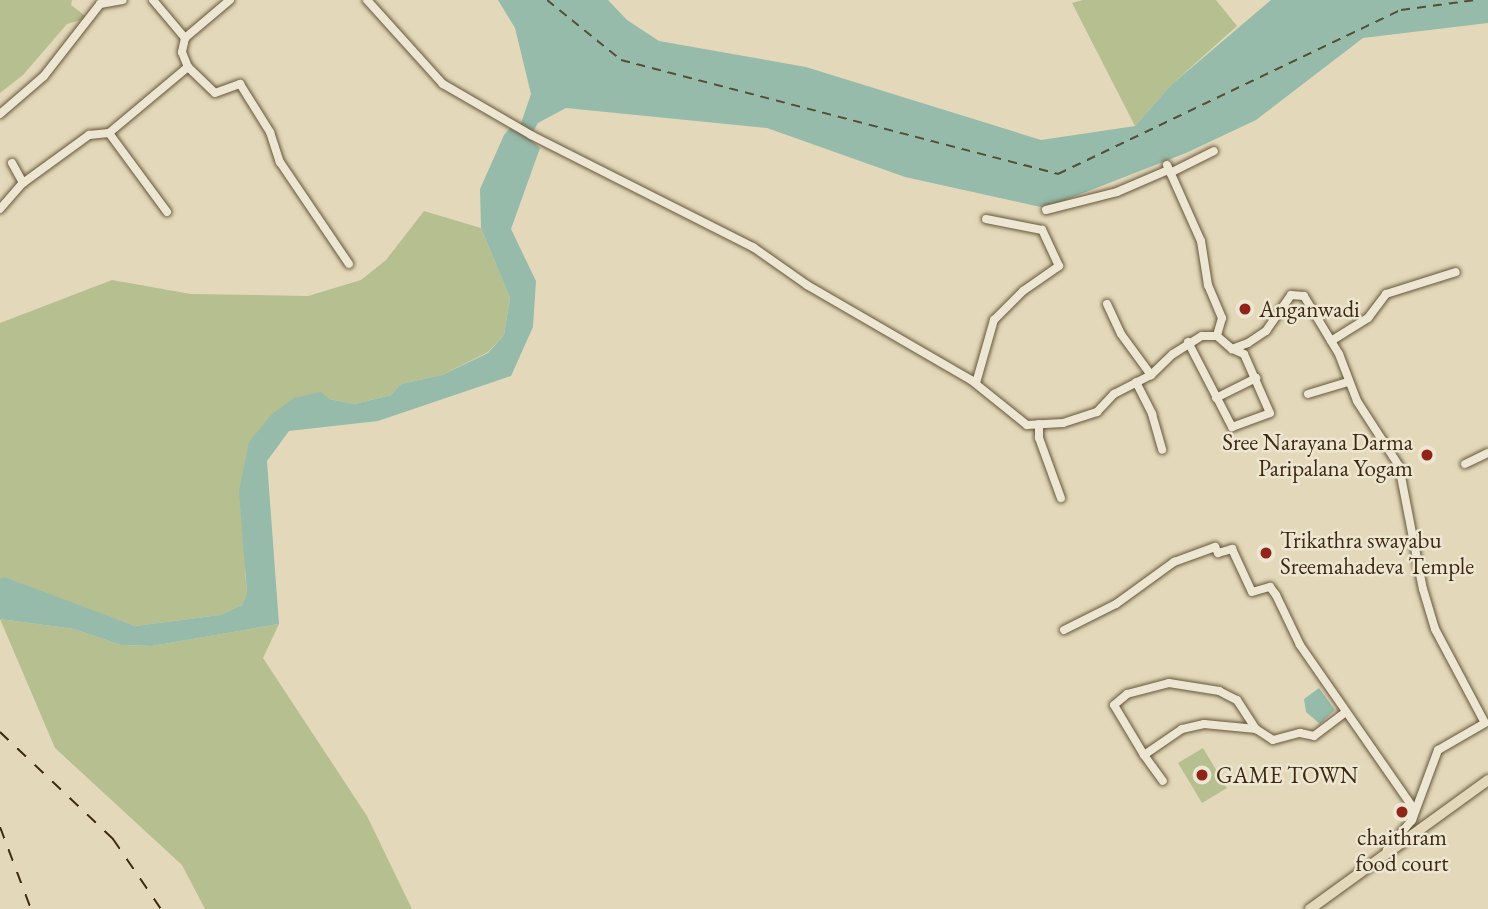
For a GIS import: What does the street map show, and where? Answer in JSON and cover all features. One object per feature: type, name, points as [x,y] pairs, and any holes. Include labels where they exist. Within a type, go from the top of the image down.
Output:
[{"type":"main road","points":[[1310,909],[1488,780]]},
{"type":"street","points":[[0,114],[44,76],[100,4],[122,0]]},
{"type":"street","points":[[153,0],[185,38]]},
{"type":"street","points":[[230,0],[185,38],[182,52],[188,67],[215,93],[240,83],[270,132],[280,162],[349,264]]},
{"type":"street","points":[[367,0],[437,79],[527,133],[732,235],[976,383],[1027,425],[1097,412],[1136,382],[1151,375],[1188,342],[1217,336]]},
{"type":"street","points":[[0,209],[23,183],[89,135],[109,133],[188,67]]},
{"type":"street","points":[[109,133],[167,212]]},
{"type":"street","points":[[1046,210],[1117,192],[1214,151]]},
{"type":"street","points":[[12,163],[23,183]]},
{"type":"street","points":[[1168,169],[1201,241],[1208,285],[1222,318],[1217,336]]},
{"type":"street","points":[[976,383],[994,320],[1023,291],[1059,266],[1042,230],[986,219]]},
{"type":"street","points":[[1331,341],[1368,318],[1386,294],[1457,272]]},
{"type":"street","points":[[1232,349],[1266,331],[1291,295],[1304,296],[1331,341],[1348,382],[1399,466],[1423,589],[1435,629],[1486,723],[1438,750],[1412,820],[1383,855]]},
{"type":"street","points":[[1107,304],[1121,334],[1151,375]]},
{"type":"street","points":[[1188,342],[1231,427],[1270,413],[1244,354],[1232,349],[1217,336]]},
{"type":"street","points":[[1216,398],[1256,378]]},
{"type":"street","points":[[1136,382],[1152,414],[1161,450]]},
{"type":"street","points":[[1308,394],[1348,382]]},
{"type":"street","points":[[1038,424],[1061,498]]},
{"type":"street","points":[[1465,464],[1488,453]]},
{"type":"street","points":[[1064,629],[1116,604],[1174,562],[1216,547],[1218,553],[1232,549],[1252,592],[1270,587],[1276,595],[1300,645],[1414,809]]},
{"type":"street","points":[[1163,781],[1114,705],[1127,694],[1169,683],[1195,686],[1237,700],[1244,715],[1256,729],[1273,740],[1300,733],[1314,736],[1346,712]]},
{"type":"street","points":[[1236,726],[1244,715]]},
{"type":"street","points":[[1144,755],[1182,729],[1204,724],[1256,729]]},
{"type":"shaded area","points":[[0,0],[72,0],[71,5],[88,18],[67,24],[23,75],[0,93]]},
{"type":"shaded area","points":[[498,0],[608,0],[627,20],[659,41],[806,67],[1041,140],[1135,126],[1171,85],[1271,0],[1488,0],[1488,23],[1363,38],[1256,120],[1186,153],[1045,208],[905,177],[767,128],[566,108],[538,123],[529,138],[540,148],[511,229],[536,281],[533,327],[511,376],[378,421],[289,431],[267,461],[279,624],[152,646],[121,645],[74,629],[0,619],[0,579],[4,577],[135,626],[220,615],[242,605],[247,593],[239,491],[249,442],[272,414],[294,398],[321,392],[329,399],[355,404],[391,395],[401,384],[442,375],[488,353],[504,335],[510,298],[481,228],[480,189],[504,135],[510,128],[518,132],[531,94],[515,28]]},
{"type":"shaded area","points":[[1083,0],[1216,0],[1237,26],[1171,85],[1135,126],[1072,3]]},
{"type":"shaded area","points":[[424,211],[481,228],[510,298],[504,335],[488,352],[442,375],[401,384],[391,395],[355,404],[329,399],[272,414],[245,572],[247,593],[242,605],[220,615],[135,626],[0,579],[0,323],[112,280],[191,294],[308,296],[361,280],[386,260]]},
{"type":"shaded area","points":[[0,619],[74,629],[121,645],[152,646],[279,624],[263,658],[367,816],[412,909],[205,909],[182,865],[55,748]]},
{"type":"shaded area","points":[[1319,688],[1335,710],[1320,724],[1306,712],[1304,699]]},
{"type":"shaded area","name":"GAME TOWN","points":[[1203,748],[1227,788],[1202,803],[1178,763]]},
{"type":"ferry route","points":[[547,0],[621,60],[1058,174],[1401,10],[1475,0]]},
{"type":"railway","points":[[0,732],[113,839],[161,909]]},
{"type":"railway","points":[[0,827],[31,909]]},
{"type":"place","name":"Anganwadi","points":[[1245,309]]},
{"type":"place","name":"Sree Narayana Darma Paripalana Yogam","points":[[1427,455]]},
{"type":"place","name":"Trikathra swayabu Sreemahadeva Temple","points":[[1266,553]]},
{"type":"place","name":"GAME TOWN","points":[[1202,775]]},
{"type":"place","name":"chaithram food court","points":[[1402,812]]}]
